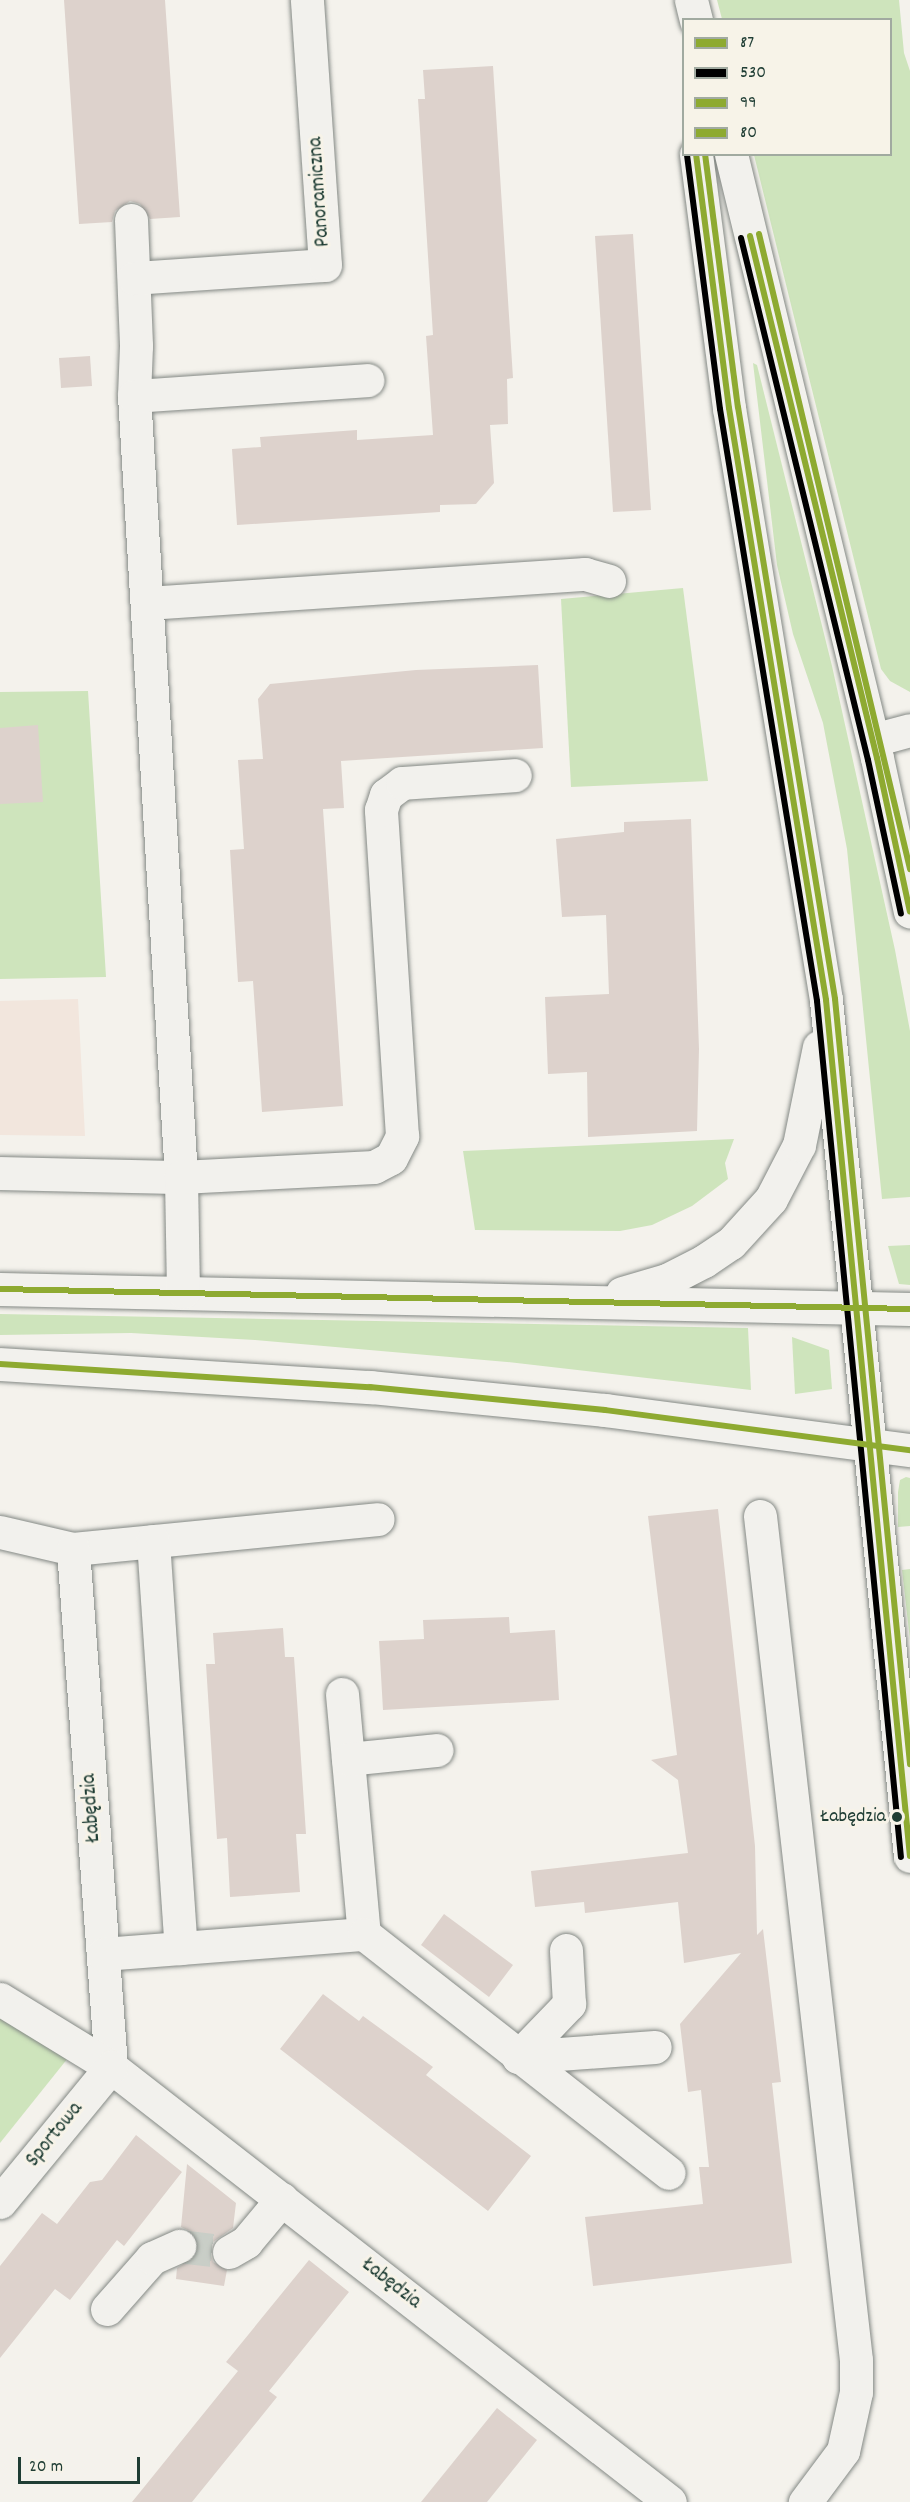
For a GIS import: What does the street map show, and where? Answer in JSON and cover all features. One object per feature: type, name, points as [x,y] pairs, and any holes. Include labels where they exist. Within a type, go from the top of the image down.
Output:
[{"type":"street","name":"Panoramiczna","points":[[134,278],[325,265],[307,0]]},
{"type":"street","points":[[682,0],[684,18]]},
{"type":"street","points":[[691,0],[696,18]]},
{"type":"street","points":[[696,156],[729,408],[826,1000],[910,1856]]},
{"type":"street","points":[[731,156],[873,740],[910,912]]},
{"type":"street","points":[[131,220],[134,278],[134,396],[181,1177],[183,1292]]},
{"type":"street","points":[[134,396],[367,380]]},
{"type":"street","points":[[147,603],[585,574],[609,582]]},
{"type":"street","points":[[873,740],[910,730]]},
{"type":"street","points":[[0,1173],[181,1177],[374,1167],[391,1158],[402,1136],[381,810],[386,795],[402,783],[514,775]]},
{"type":"street","points":[[552,1302],[627,1292],[667,1280],[731,1243],[753,1222],[771,1200],[799,1145],[810,1108],[826,1000]]},
{"type":"street","points":[[0,1289],[910,1309]]},
{"type":"street","points":[[0,1364],[370,1387],[605,1410],[910,1450]]},
{"type":"street","points":[[760,1516],[856,2360],[856,2392],[843,2451],[805,2502]]},
{"type":"street","points":[[0,1532],[73,1549],[378,1519]]},
{"type":"street","points":[[153,1541],[181,1948]]},
{"type":"street","name":"Łabędzia","points":[[73,1549],[111,2067]]},
{"type":"street","points":[[342,1694],[364,1934]]},
{"type":"street","points":[[348,1759],[437,1750]]},
{"type":"street","points":[[103,1954],[364,1934],[669,2174]]},
{"type":"street","points":[[518,2057],[569,2004],[566,1950]]},
{"type":"street","name":"Łabędzia","points":[[0,1999],[111,2067],[670,2502]]},
{"type":"street","points":[[518,2057],[655,2047]]},
{"type":"street","name":"Sportowa","points":[[0,2202],[111,2067]]},
{"type":"street","points":[[229,2252],[246,2242],[282,2199]]},
{"type":"street","points":[[107,2308],[152,2258],[179,2246]]},
{"type":"shaded area","points":[[78,999],[85,1136],[0,1135],[0,1001]]},
{"type":"green space","points":[[717,0],[899,0],[904,53],[910,71],[910,692],[890,681],[881,669],[754,156],[892,156],[892,18],[722,18]]},
{"type":"green space","points":[[753,363],[757,365],[832,666],[895,950],[910,1031],[910,1197],[882,1199],[847,849],[823,723],[793,634],[777,565]]},
{"type":"green space","points":[[683,588],[708,781],[571,787],[561,599]]},
{"type":"green space","points":[[88,691],[106,977],[0,979],[0,692]]},
{"type":"green space","points":[[734,1139],[725,1163],[728,1179],[692,1206],[652,1225],[620,1231],[475,1230],[463,1151]]},
{"type":"green space","points":[[910,1245],[910,1285],[899,1284],[888,1246]]},
{"type":"green space","points":[[0,1314],[748,1328],[751,1390],[507,1362],[255,1340],[131,1333],[0,1335]]},
{"type":"green space","points":[[792,1337],[829,1350],[832,1389],[795,1394]]},
{"type":"green space","points":[[910,1478],[910,1526],[898,1527],[898,1492],[900,1480]]},
{"type":"green space","points":[[910,1569],[910,1640],[902,1570]]},
{"type":"green space","points":[[0,2017],[68,2058],[0,2143]]},
{"type":"building","points":[[64,0],[165,0],[180,217],[150,219],[140,204],[130,201],[115,211],[112,222],[79,224]]},
{"type":"building","points":[[493,66],[513,378],[507,379],[508,424],[490,425],[494,483],[476,504],[440,505],[440,512],[237,525],[232,449],[261,447],[260,437],[357,430],[357,440],[433,435],[426,336],[433,335],[418,99],[425,99],[423,70]]},
{"type":"building","points":[[633,234],[651,510],[613,512],[595,236]]},
{"type":"building","points":[[90,356],[92,386],[61,388],[59,358]]},
{"type":"building","points":[[538,665],[543,748],[341,761],[344,808],[323,809],[343,1106],[262,1112],[253,981],[238,982],[230,850],[244,849],[238,760],[263,759],[258,699],[270,684],[416,670]]},
{"type":"building","points":[[38,725],[43,802],[0,804],[0,728]]},
{"type":"building","points":[[691,819],[699,1049],[697,1131],[588,1137],[587,1072],[548,1074],[545,997],[609,994],[606,915],[562,917],[556,839],[624,832],[624,822]]},
{"type":"building","points":[[718,1509],[755,1846],[757,1935],[763,1929],[781,2082],[772,2083],[792,2263],[593,2286],[585,2217],[703,2204],[699,2167],[709,2167],[701,2090],[688,2092],[680,2024],[741,1953],[684,1963],[678,1902],[585,1913],[584,1902],[535,1907],[531,1871],[688,1853],[678,1780],[651,1760],[677,1755],[648,1516]]},
{"type":"building","points":[[509,1617],[510,1633],[555,1630],[559,1700],[383,1710],[379,1641],[424,1639],[423,1620]]},
{"type":"building","points":[[283,1628],[285,1657],[294,1657],[306,1834],[296,1834],[300,1892],[230,1897],[227,1838],[217,1839],[206,1664],[215,1664],[213,1633]]},
{"type":"building","points":[[444,1914],[513,1965],[489,1997],[421,1945]]},
{"type":"building","points":[[323,1994],[359,2021],[363,2016],[433,2067],[426,2075],[531,2156],[488,2211],[280,2049]]},
{"type":"building","points":[[136,2135],[182,2172],[124,2246],[117,2240],[70,2300],[55,2289],[0,2358],[0,2266],[42,2213],[57,2224],[90,2182],[102,2180]]},
{"type":"building","points":[[187,2164],[236,2203],[233,2228],[213,2242],[210,2252],[213,2262],[227,2270],[224,2286],[176,2279],[177,2268],[194,2257],[198,2247],[190,2231],[181,2227]]},
{"type":"building","points":[[309,2260],[349,2292],[269,2391],[277,2397],[192,2502],[132,2502],[238,2371],[226,2362]]},
{"type":"building","points":[[497,2408],[537,2440],[487,2502],[421,2502]]},
{"type":"tunnel","points":[[179,2246],[229,2252]]},
{"type":"transit line","name":"530","points":[[687,156],[720,409],[817,1001],[901,1857]]},
{"type":"transit line","name":"87","points":[[696,156],[729,408],[826,1000],[910,1856]]},
{"type":"transit line","name":"99","points":[[705,156],[738,407],[835,999],[910,1764]]},
{"type":"transit line","name":"99","points":[[759,234],[910,869]]},
{"type":"transit line","name":"87","points":[[750,236],[877,758],[910,912]]},
{"type":"transit line","name":"530","points":[[741,238],[868,760],[901,914]]},
{"type":"transit line","name":"80","points":[[0,1289],[910,1309]]},
{"type":"transit line","name":"80","points":[[0,1364],[370,1387],[605,1410],[910,1450]]},
{"type":"place","name":"Łabędzia","points":[[897,1817]]}]
